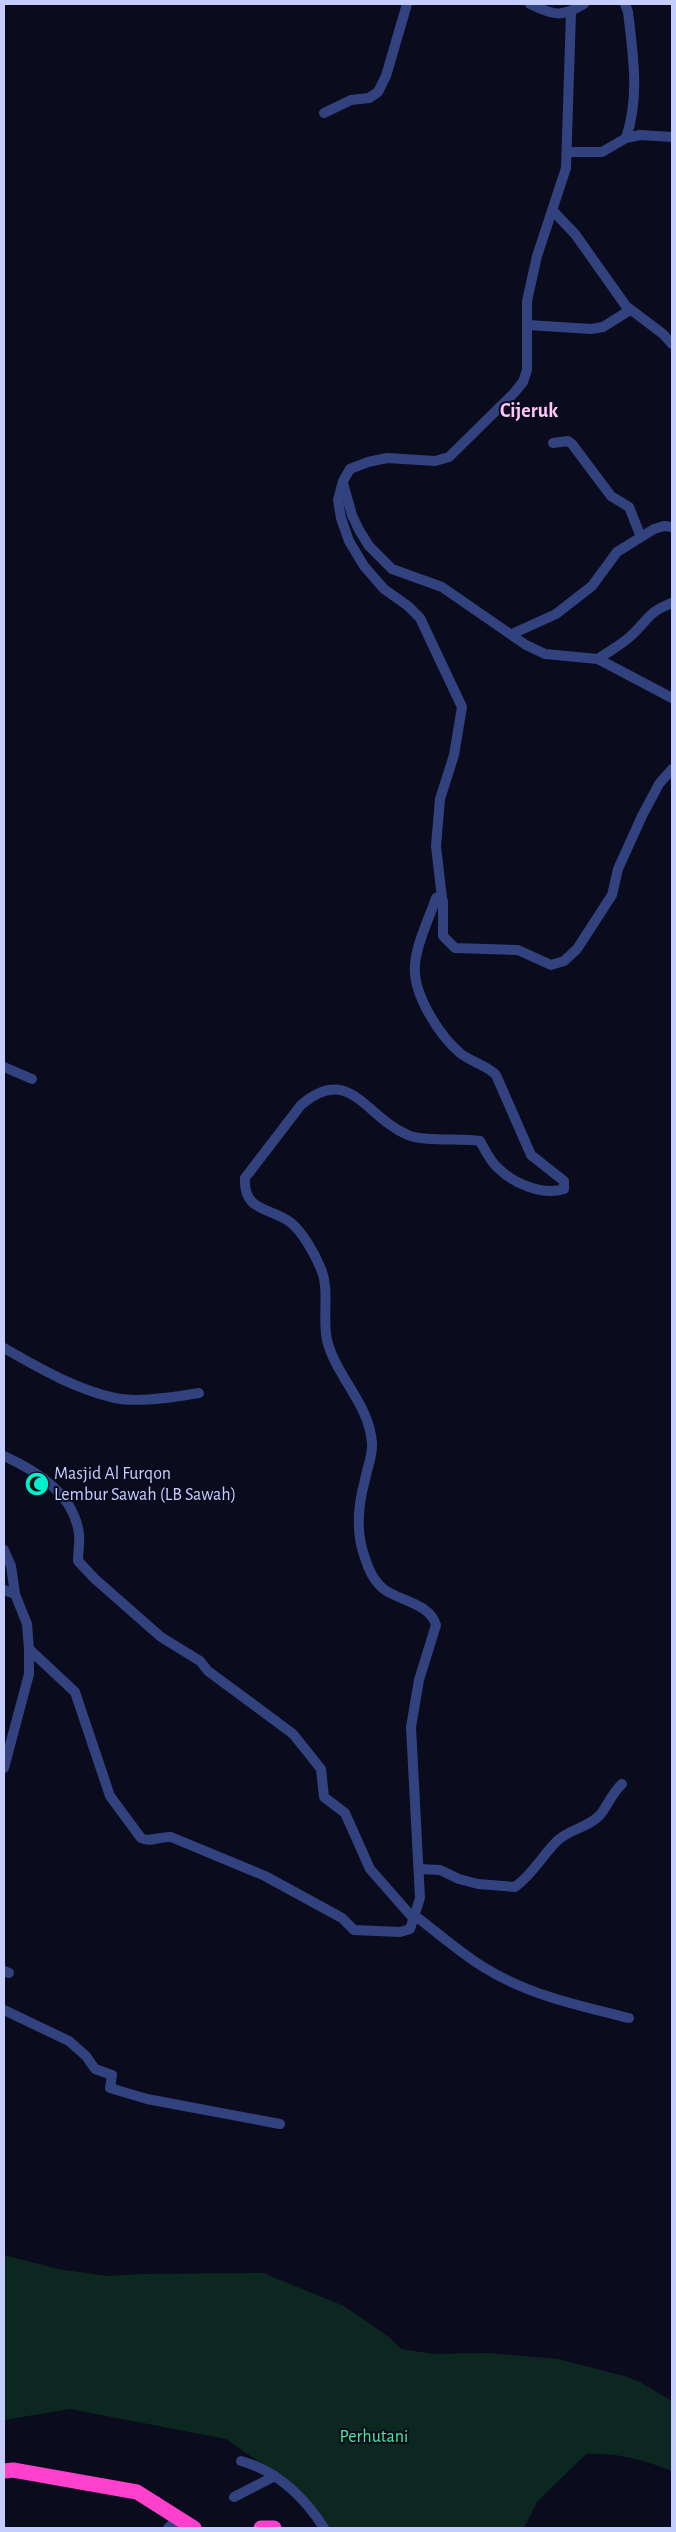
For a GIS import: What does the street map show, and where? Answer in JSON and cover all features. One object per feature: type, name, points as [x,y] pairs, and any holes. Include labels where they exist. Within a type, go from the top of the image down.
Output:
[{"type":"highway","points":[[4,2471],[13,2470],[136,2492],[158,2504],[172,2524],[194,2528]]},
{"type":"highway","points":[[261,2528],[274,2528]]},
{"type":"street","points":[[324,113],[351,100],[368,98],[378,92],[386,76],[408,4]]},
{"type":"street","points":[[530,4],[556,14],[571,12],[584,4]]},
{"type":"street","points":[[625,4],[628,12],[635,82],[635,99],[626,138]]},
{"type":"street","points":[[571,12],[566,168],[535,262],[527,301],[526,370],[523,382],[449,457],[435,461],[387,458],[368,462],[350,469],[342,481],[338,500],[341,518],[349,541],[364,566],[384,589],[408,606],[420,618],[462,707],[454,755],[440,799],[436,846],[445,916],[443,936],[455,948],[518,950],[547,965],[561,964],[577,949],[612,895],[618,869],[642,816],[659,784],[672,769]]},
{"type":"street","points":[[568,152],[606,151],[626,138],[640,135],[672,137]]},
{"type":"street","points":[[553,212],[575,234],[630,310],[663,334],[672,344]]},
{"type":"street","points":[[528,324],[590,329],[603,327],[630,310]]},
{"type":"street","points":[[553,443],[568,441],[572,444],[611,496],[629,507],[641,537]]},
{"type":"street","points":[[342,481],[352,515],[359,530],[380,559],[392,569],[442,587],[545,654],[598,660],[672,698]]},
{"type":"street","points":[[512,634],[556,614],[592,586],[601,576],[611,557],[660,526],[672,527]]},
{"type":"street","points":[[598,660],[633,634],[643,621],[656,610],[672,603]]},
{"type":"street","points":[[29,1649],[75,1692],[110,1796],[141,1838],[148,1841],[163,1836],[171,1838],[265,1876],[342,1918],[351,1928],[361,1932],[404,1932],[410,1929],[420,1898],[411,1745],[412,1727],[419,1680],[436,1625],[429,1613],[384,1590],[372,1575],[364,1558],[360,1530],[360,1497],[372,1443],[360,1404],[336,1361],[327,1340],[323,1273],[295,1227],[284,1218],[254,1204],[250,1200],[245,1186],[248,1173],[301,1105],[311,1096],[332,1088],[351,1093],[408,1135],[480,1141],[496,1166],[509,1178],[524,1185],[550,1191],[561,1190],[565,1187],[564,1180],[531,1155],[496,1076],[491,1070],[469,1060],[447,1040],[437,1027],[416,985],[416,959],[436,898],[442,898]]},
{"type":"street","points":[[4,1067],[32,1079]]},
{"type":"street","points":[[4,1348],[48,1373],[117,1398],[168,1398],[199,1393]]},
{"type":"street","points":[[4,1456],[31,1468],[58,1491],[74,1513],[79,1535],[78,1561],[95,1580],[161,1637],[200,1661],[208,1671],[293,1734],[321,1769],[324,1797],[345,1813],[370,1869],[413,1916],[485,1968],[517,1984],[556,2000],[629,2018]]},
{"type":"street","points":[[4,1550],[11,1566],[15,1594],[27,1624],[29,1649],[28,1680],[4,1768]]},
{"type":"street","points":[[4,1590],[15,1594]]},
{"type":"street","points":[[419,1868],[440,1870],[459,1879],[478,1884],[515,1887],[528,1878],[558,1840],[587,1827],[600,1814],[615,1790],[622,1784]]},
{"type":"street","points":[[4,2010],[69,2041],[86,2056],[95,2069],[112,2075],[110,2088],[166,2103],[280,2124]]},
{"type":"street","points":[[241,2460],[258,2465],[291,2488],[324,2528]]},
{"type":"street","points":[[234,2497],[275,2476]]},
{"type":"green space","name":"Perhutani","points":[[4,2255],[58,2269],[108,2276],[263,2273],[344,2306],[389,2337],[401,2349],[434,2354],[487,2353],[558,2359],[624,2376],[638,2381],[672,2401],[672,2471],[630,2458],[608,2454],[586,2454],[537,2502],[524,2528],[330,2528],[299,2490],[226,2439],[70,2409],[4,2420]]},
{"type":"place","name":"Masjid Al Furqon Lembur Sawah (LB Sawah)","points":[[37,1484]]},
{"type":"district","name":"Cijeruk","points":[[529,411]]}]
